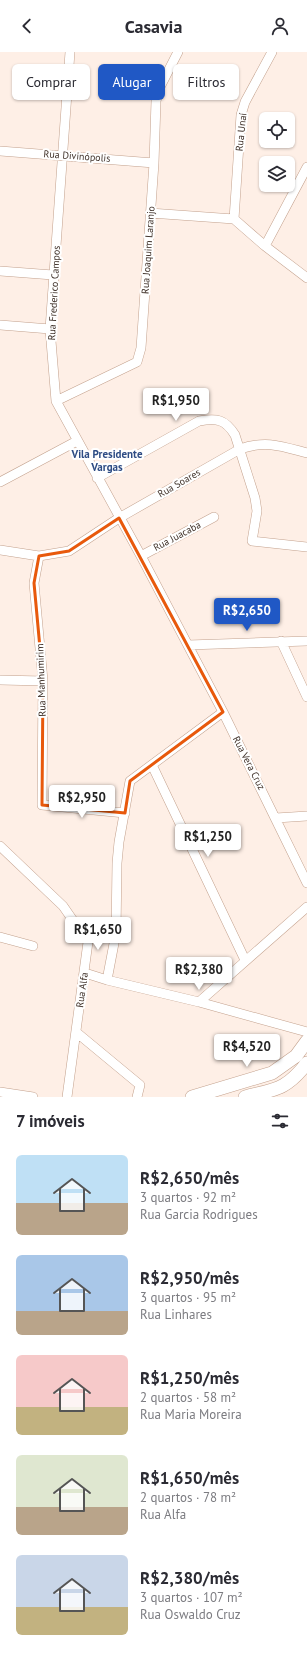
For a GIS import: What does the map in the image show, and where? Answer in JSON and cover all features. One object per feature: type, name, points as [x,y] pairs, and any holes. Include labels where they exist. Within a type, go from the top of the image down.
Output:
[{"type":"main road","points":[[192,1097],[272,1073],[296,1056],[307,1041]]},
{"type":"main road","points":[[245,1097],[281,1088],[294,1079],[307,1063]]},
{"type":"street","name":"Rua Frederico Campos","points":[[70,52],[50,329],[56,402],[188,645]]},
{"type":"street","name":"Rua Joaquim Laranjo","points":[[56,402],[137,362],[141,348],[154,163],[156,101],[160,87],[178,52]]},
{"type":"street","name":"Rua Unaí","points":[[234,219],[241,115],[244,102],[272,52]]},
{"type":"street","name":"Rua Divinópolis","points":[[0,151],[154,163]]},
{"type":"street","points":[[265,246],[307,167]]},
{"type":"street","points":[[150,213],[234,219],[265,246],[307,278]]},
{"type":"street","points":[[0,271],[53,275]]},
{"type":"street","points":[[0,325],[50,329]]},
{"type":"street","points":[[97,478],[199,421],[208,419],[222,420],[230,427],[235,435],[255,498],[257,511],[252,541],[307,547]]},
{"type":"street","points":[[0,482],[77,441]]},
{"type":"street","name":"Rua Soares","points":[[0,550],[39,556],[69,551],[119,518],[240,449],[252,445],[271,444],[307,453]]},
{"type":"street","name":"Rua Juacaba","points":[[141,556],[214,517]]},
{"type":"street","name":"Rua Manhumirim","points":[[39,556],[34,583],[43,681],[42,805],[125,812]]},
{"type":"street","points":[[281,641],[307,697]]},
{"type":"street","points":[[188,645],[307,641]]},
{"type":"street","name":"Rua Vera Cruz","points":[[188,645],[223,712],[307,883]]},
{"type":"street","points":[[0,680],[43,681]]},
{"type":"street","points":[[107,980],[116,933],[118,842],[130,781],[223,712]]},
{"type":"street","points":[[152,765],[245,960]]},
{"type":"street","points":[[276,818],[307,816]]},
{"type":"street","name":"Rua Alfa","points":[[0,846],[63,906],[88,942],[67,1097]]},
{"type":"street","points":[[199,1002],[307,907]]},
{"type":"street","points":[[0,937],[34,946]]},
{"type":"street","points":[[85,973],[107,980],[199,1002],[307,1032]]},
{"type":"street","points":[[76,1032],[140,1085],[137,1097]]},
{"type":"street","points":[[0,1092],[33,1097]]},
{"type":"highlighted area","points":[[119,518],[223,712],[130,781],[125,813],[42,805],[43,681],[34,583],[39,556],[69,551]]},
{"type":"district","name":"Vila Presidente Vargas","points":[[107,460]]}]
